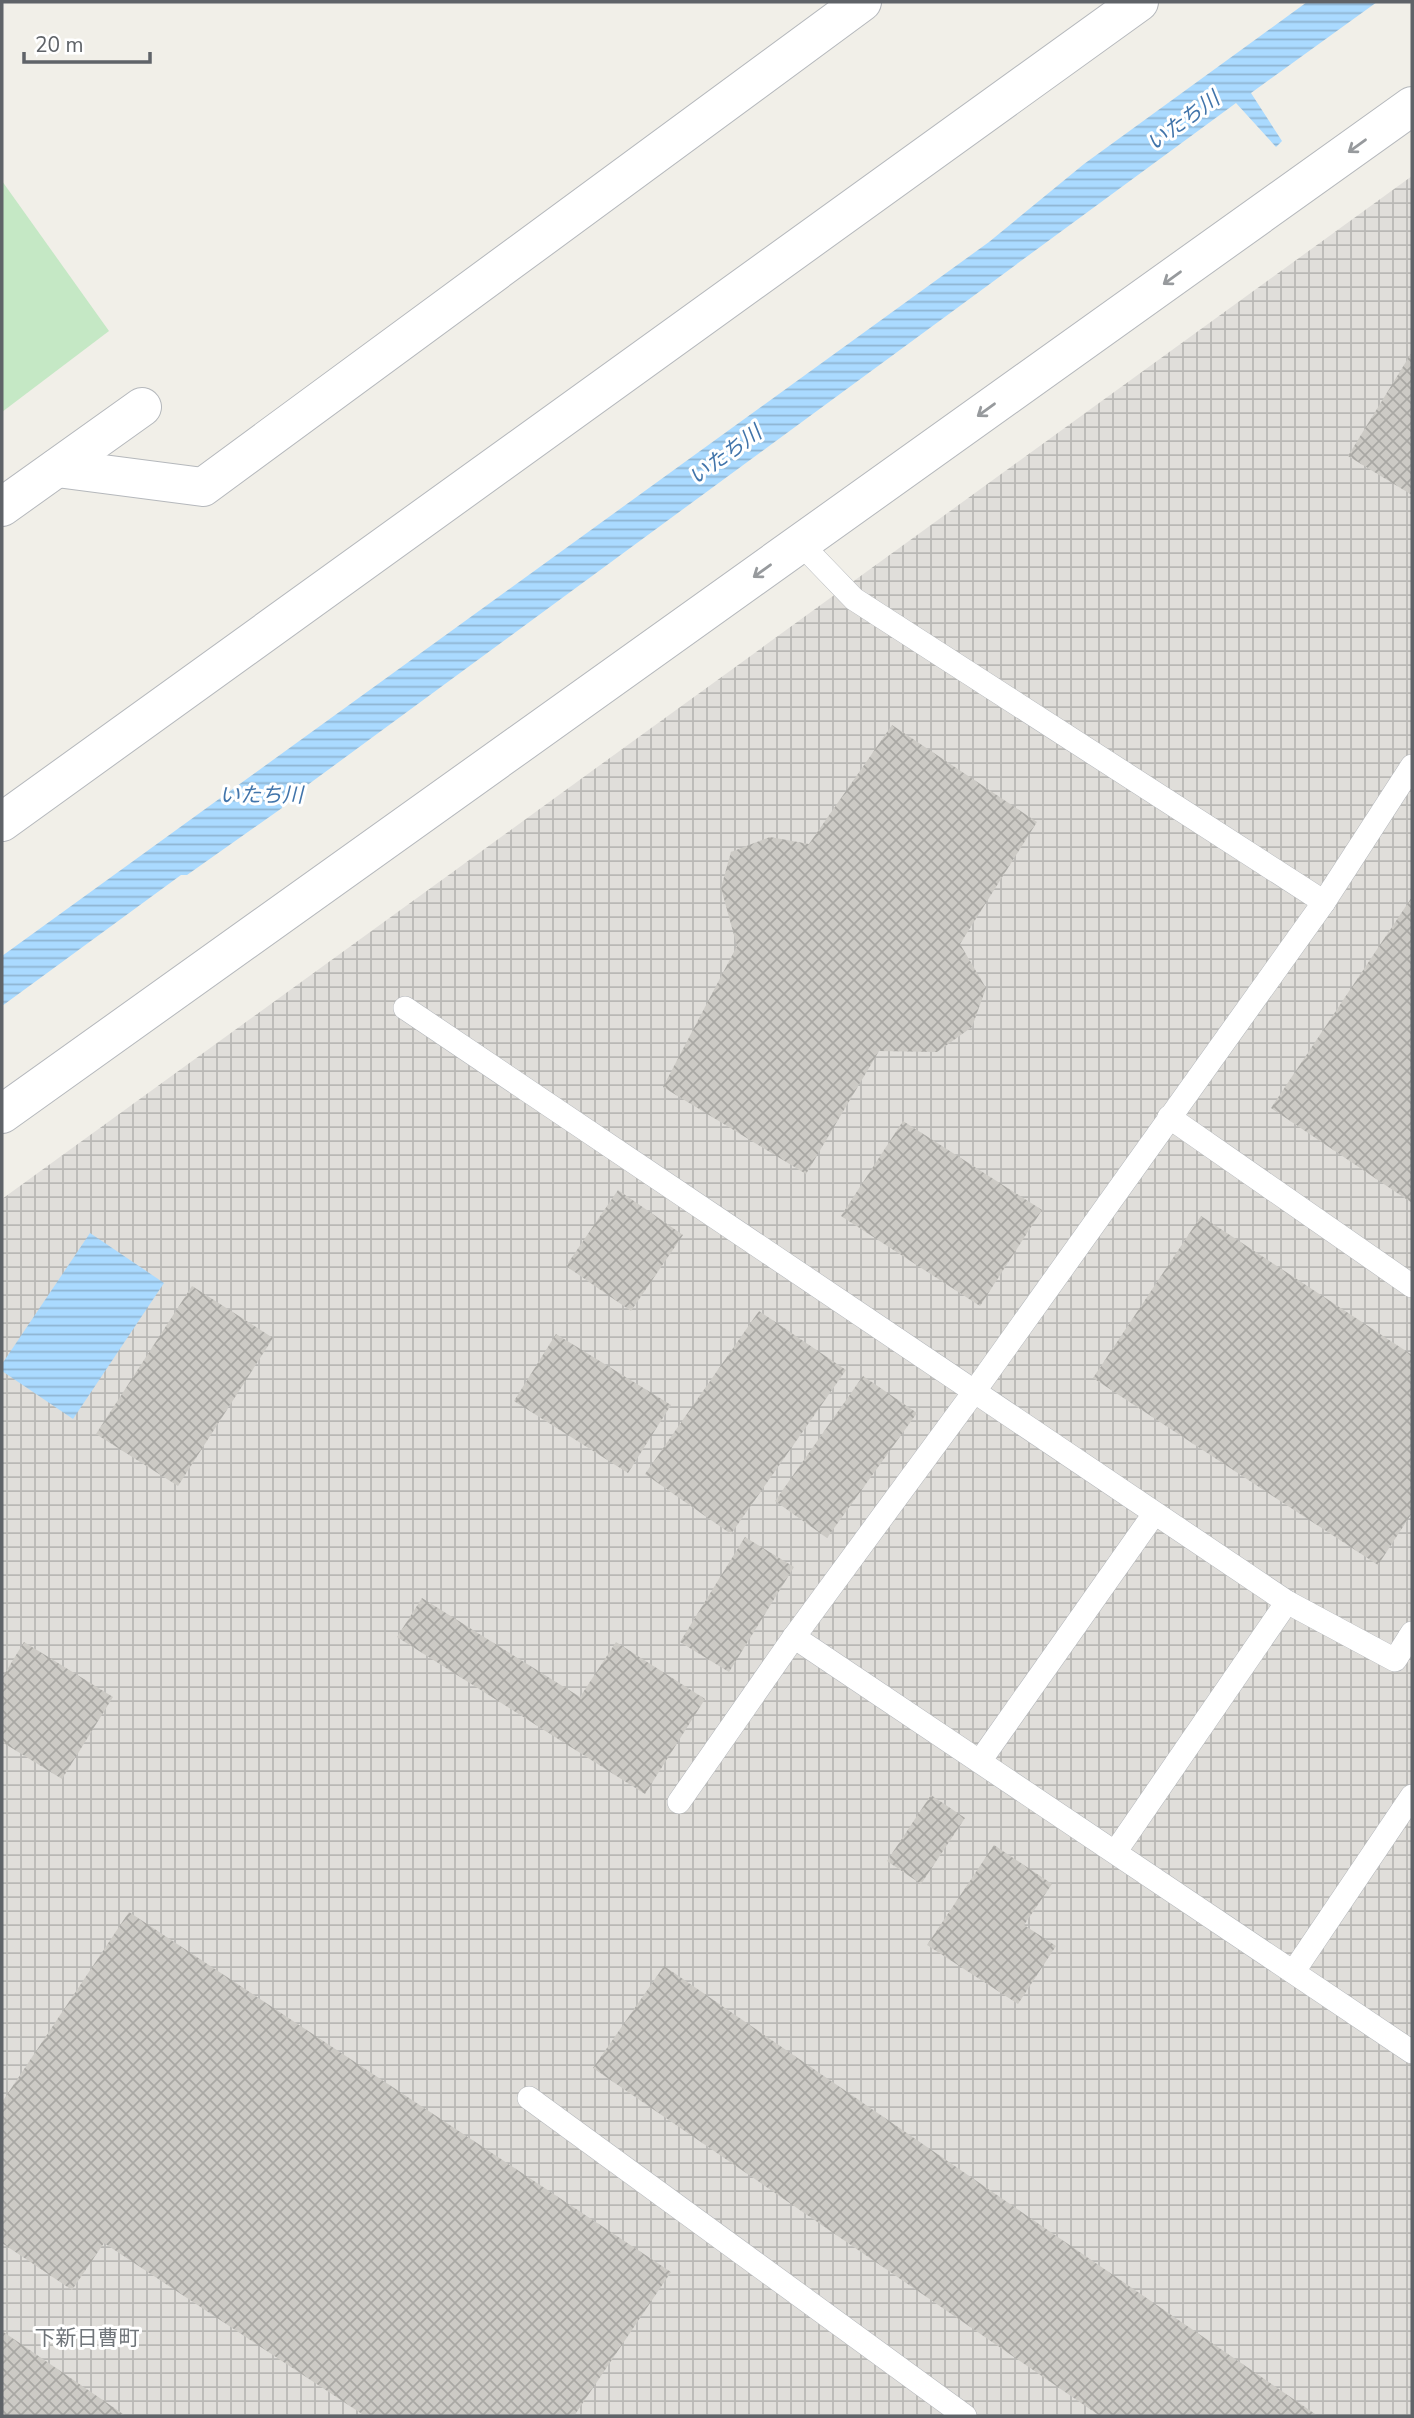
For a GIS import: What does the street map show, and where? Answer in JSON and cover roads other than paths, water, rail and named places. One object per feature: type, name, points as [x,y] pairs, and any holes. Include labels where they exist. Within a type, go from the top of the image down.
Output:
[{"type":"street","points":[[57,468],[203,488],[862,2]]},
{"type":"street","points":[[2,822],[1139,2]]},
{"type":"street","points":[[2,1114],[1412,106]]},
{"type":"street","points":[[2,507],[142,407]]},
{"type":"lane","points":[[800,543],[854,599],[1324,902]]},
{"type":"lane","points":[[679,1802],[793,1637],[975,1392],[1324,902],[1412,766]]},
{"type":"lane","points":[[405,1008],[1287,1602],[1404,1666],[1412,1633]]},
{"type":"lane","points":[[1169,1118],[1412,1286]]},
{"type":"lane","points":[[980,1761],[1154,1514]]},
{"type":"lane","points":[[1115,1851],[1287,1602]]},
{"type":"lane","points":[[793,1637],[1412,2052]]},
{"type":"lane","points":[[1293,1971],[1412,1796]]},
{"type":"lane","points":[[529,2098],[965,2416]]},
{"type":"water","name":"いたち川","points":[[1307,2],[1377,2],[1251,93],[1282,141],[1276,147],[1236,103],[283,803],[282,808],[187,875],[181,875],[2,1006],[2,956],[989,242],[1084,164]]},
{"type":"water","points":[[90,1233],[164,1283],[73,1419],[2,1371],[2,1364]]},
{"type":"district","name":"下新日曹町","points":[[87,2338]]}]
